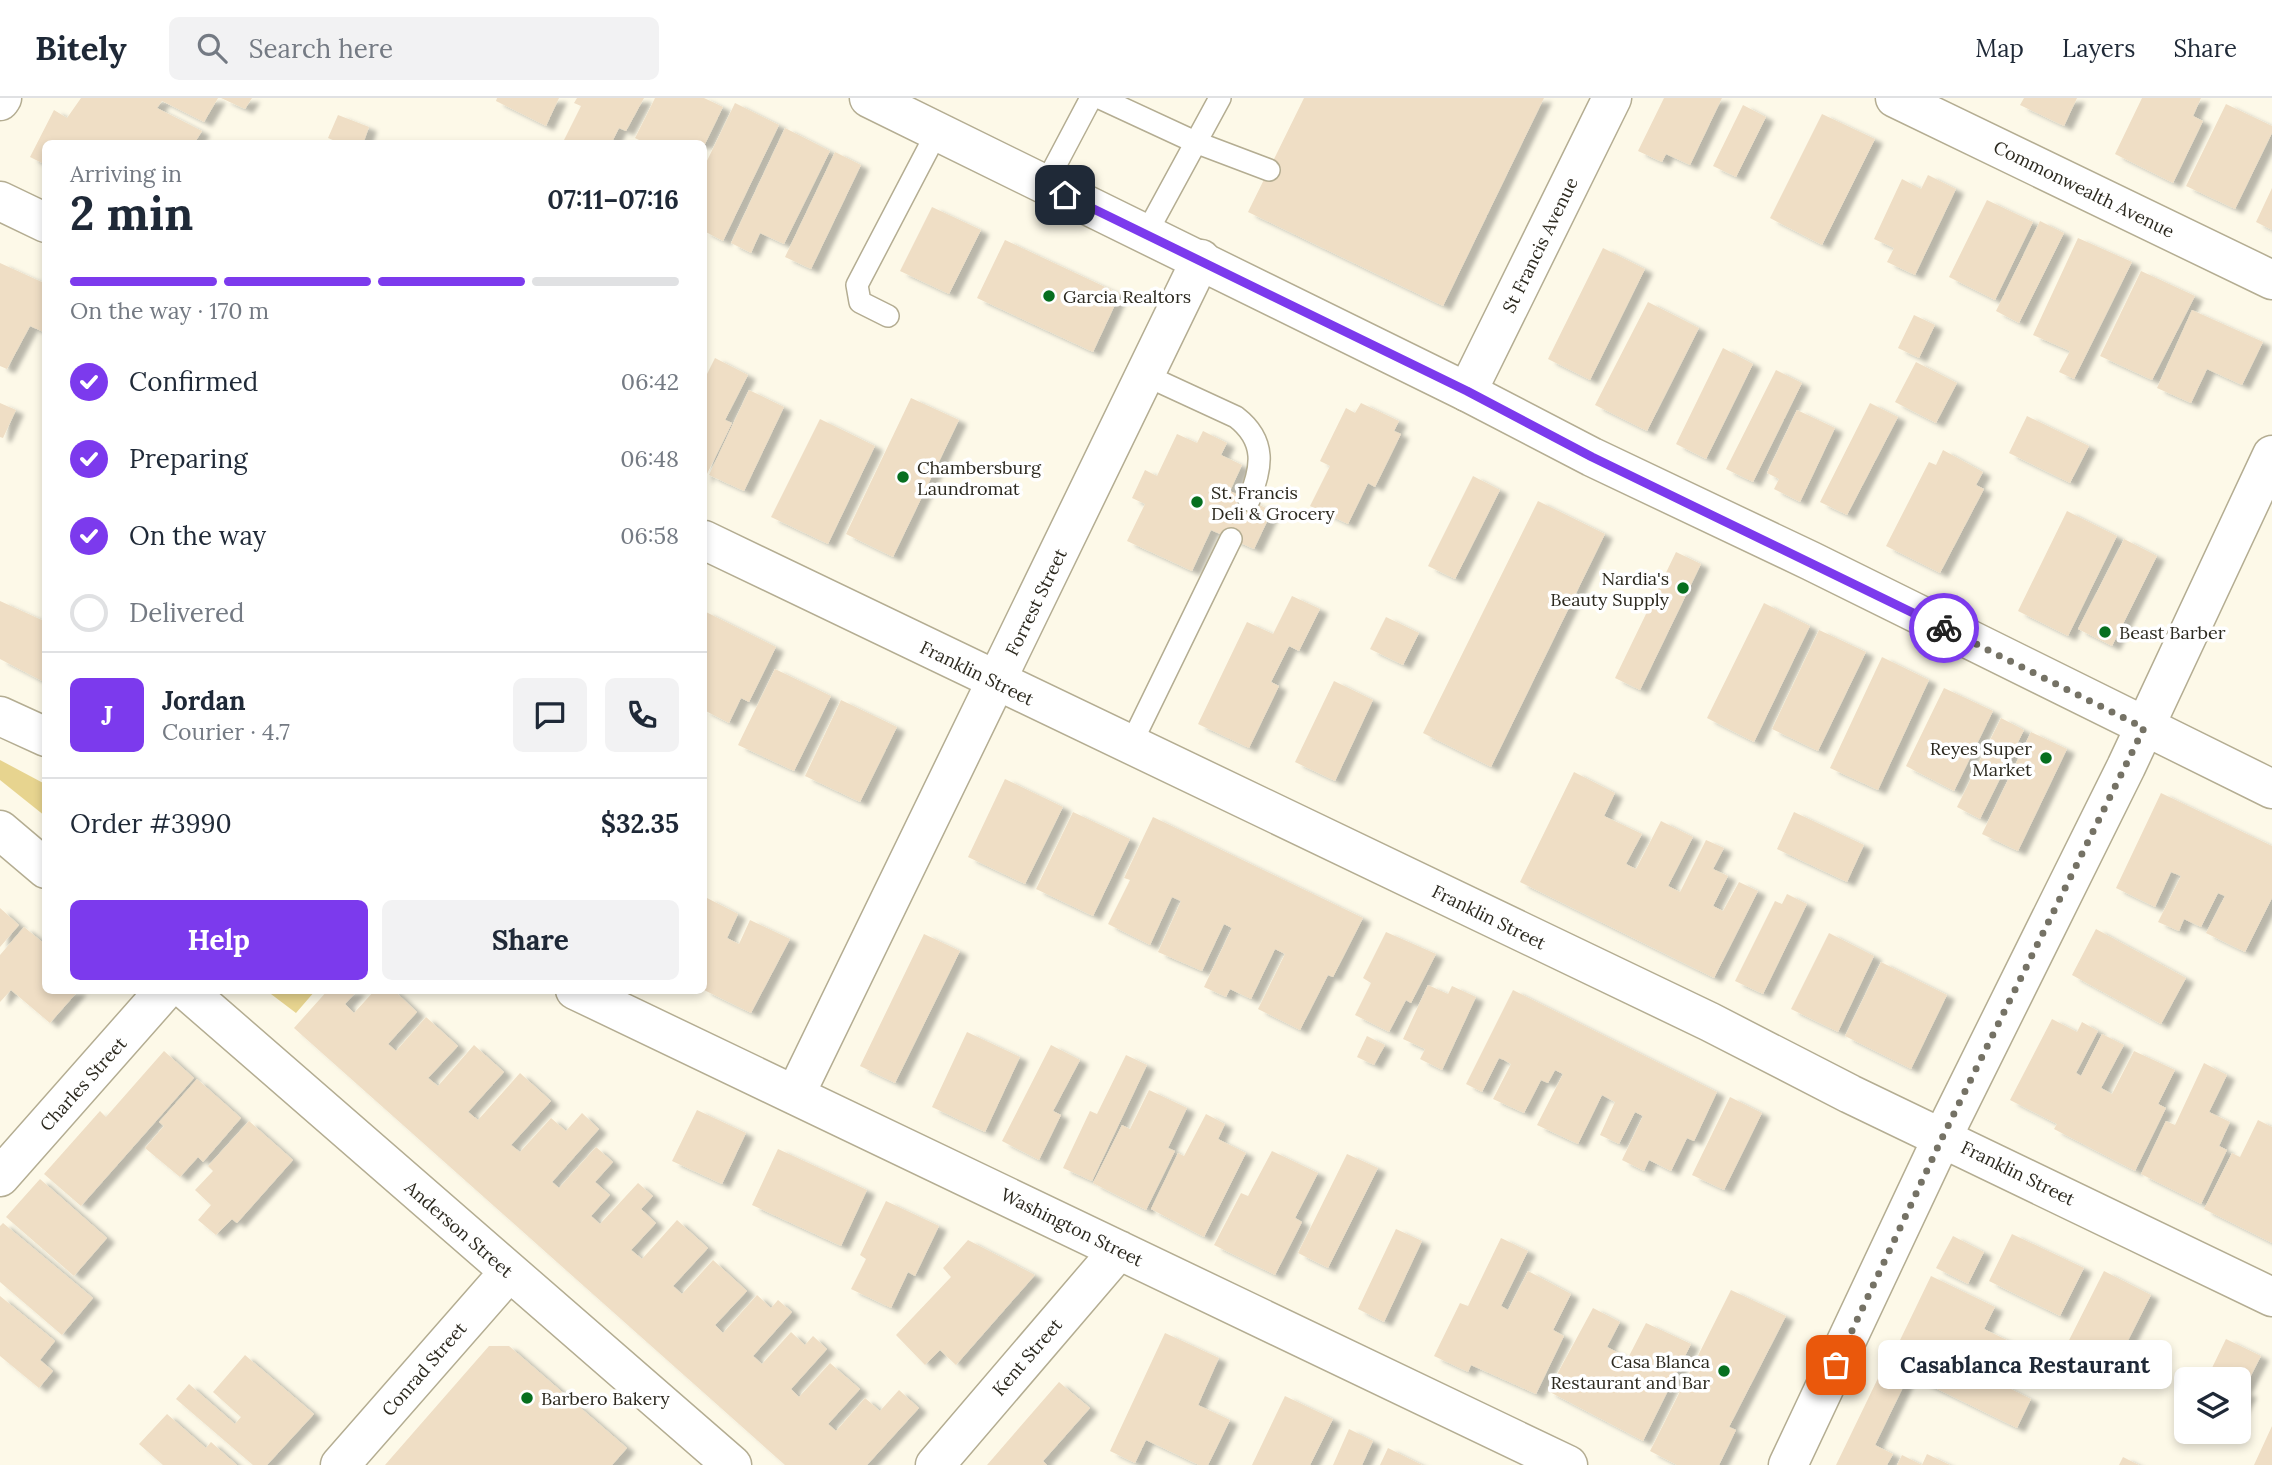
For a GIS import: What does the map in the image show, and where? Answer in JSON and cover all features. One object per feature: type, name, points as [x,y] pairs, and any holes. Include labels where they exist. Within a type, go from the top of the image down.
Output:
[{"type":"street","points":[[869,98],[1467,391],[1592,457],[1811,561],[2272,789]]},
{"type":"street","name":"St Francis Avenue","points":[[1467,391],[1612,98]]},
{"type":"street","name":"Commonwealth Avenue","points":[[1895,98],[2272,280]]},
{"type":"street","points":[[0,201],[42,221]]},
{"type":"street","name":"Forrest Street","points":[[796,1095],[1201,259]]},
{"type":"street","points":[[1788,1465],[1943,1136],[2144,728],[2272,455]]},
{"type":"street","name":"Franklin Street","points":[[707,541],[2272,1297]]},
{"type":"street","points":[[0,716],[42,735]]},
{"type":"street","points":[[0,830],[42,866]]},
{"type":"street","name":"Charles Street","points":[[0,1177],[161,994]]},
{"type":"street","name":"Anderson Street","points":[[191,994],[733,1465]]},
{"type":"street","name":"Washington Street","points":[[583,994],[1569,1465]]},
{"type":"street","name":"Kent Street","points":[[935,1465],[1119,1250]]},
{"type":"street","name":"Conrad Street","points":[[340,1465],[509,1272]]},
{"type":"lane","points":[[1045,186],[1091,98]]},
{"type":"lane","points":[[1100,98],[1195,142],[1269,170]]},
{"type":"lane","points":[[1146,234],[1220,98]]},
{"type":"lane","points":[[888,316],[860,302],[857,285],[937,132]]},
{"type":"lane","points":[[1145,375],[1236,417],[1246,425],[1259,453],[1260,463],[1260,473],[1249,500]]},
{"type":"lane","points":[[1130,746],[1231,539]]},
{"type":"shaded area","points":[[0,760],[42,782],[42,814],[0,780]]},
{"type":"shaded area","points":[[271,994],[312,994],[296,1013]]},
{"type":"building","points":[[81,98],[218,98],[204,122],[162,101],[157,108],[202,131],[196,140],[42,140],[42,163],[30,157],[54,110],[67,118]]},
{"type":"building","points":[[221,98],[252,98],[245,109]]},
{"type":"building","points":[[497,98],[559,98],[546,126],[496,101]]},
{"type":"building","points":[[577,98],[644,98],[626,131],[619,128],[613,140],[564,140],[581,106],[574,103]]},
{"type":"building","points":[[655,98],[704,98],[723,107],[707,140],[635,138]]},
{"type":"building","points":[[1304,98],[1544,98],[1443,306],[1248,212]]},
{"type":"building","points":[[1664,98],[1722,98],[1690,165],[1666,154],[1662,162],[1638,151]]},
{"type":"building","points":[[2024,98],[2077,98],[2064,126],[2020,105]]},
{"type":"building","points":[[2142,98],[2201,98],[2193,116],[2203,121],[2173,183],[2115,154]]},
{"type":"building","points":[[735,103],[779,125],[723,241],[707,233],[707,161]]},
{"type":"building","points":[[2226,104],[2272,126],[2272,133],[2235,209],[2186,186]]},
{"type":"building","points":[[1743,105],[1766,117],[1736,177],[1713,166]]},
{"type":"building","points":[[1822,114],[1875,139],[1822,245],[1770,218]]},
{"type":"building","points":[[338,115],[369,127],[364,140],[328,138]]},
{"type":"building","points":[[785,128],[830,151],[784,244],[760,233],[751,253],[731,243]]},
{"type":"building","points":[[835,152],[861,165],[811,269],[785,257]]},
{"type":"building","points":[[1928,175],[1956,189],[1915,275],[1887,262],[1894,248],[1874,239],[1902,179],[1921,189]]},
{"type":"building","points":[[2272,188],[2272,230],[2256,222]]},
{"type":"building","points":[[1987,200],[2033,222],[1995,300],[1949,277]]},
{"type":"building","points":[[932,207],[981,230],[949,294],[900,271]]},
{"type":"building","points":[[2040,221],[2064,233],[2019,323],[1996,311]]},
{"type":"building","points":[[2078,238],[2132,262],[2074,379],[2059,372],[2070,351],[2033,335]]},
{"type":"building","name":"Garcia Realtors","points":[[1005,240],[1120,294],[1093,352],[977,298]]},
{"type":"building","points":[[1603,248],[1645,269],[1590,380],[1548,359]]},
{"type":"building","points":[[0,263],[42,282],[42,331],[30,326],[7,369],[0,366]]},
{"type":"building","points":[[2141,271],[2195,296],[2152,380],[2100,356]]},
{"type":"building","points":[[1648,302],[1699,328],[1647,431],[1595,405]]},
{"type":"building","points":[[2192,310],[2263,342],[2242,385],[2207,369],[2191,403],[2157,388]]},
{"type":"building","points":[[1914,315],[1935,325],[1919,358],[1898,348]]},
{"type":"building","points":[[1723,348],[1753,364],[1706,459],[1676,444]]},
{"type":"building","points":[[715,358],[748,375],[725,420],[732,423],[707,474],[707,374]]},
{"type":"building","points":[[1916,362],[1957,383],[1936,423],[1895,402]]},
{"type":"building","points":[[1776,370],[1802,383],[1753,482],[1726,469]]},
{"type":"building","points":[[749,390],[784,407],[744,491],[709,475]]},
{"type":"building","name":"Chambersburg Laundromat","points":[[911,398],[959,420],[893,557],[846,534]]},
{"type":"building","points":[[0,403],[16,410],[3,438],[0,437]]},
{"type":"building","points":[[1361,403],[1399,421],[1394,431],[1401,434],[1375,487],[1368,483],[1348,524],[1310,506],[1330,466],[1320,461],[1346,408],[1355,413]]},
{"type":"building","points":[[1870,403],[1898,417],[1847,515],[1820,502]]},
{"type":"building","points":[[1797,410],[1835,428],[1800,502],[1774,489],[1779,479],[1767,473]]},
{"type":"building","points":[[2027,416],[2089,446],[2070,483],[2009,453]]},
{"type":"building","points":[[820,419],[875,446],[828,544],[771,517]]},
{"type":"building","name":"St. Francis Deli & Grocery","points":[[1203,431],[1227,443],[1221,455],[1242,465],[1230,491],[1272,511],[1254,549],[1211,530],[1192,571],[1127,541],[1145,504],[1132,498],[1145,470],[1157,476],[1177,434],[1197,443]]},
{"type":"building","points":[[1943,450],[1983,472],[1976,485],[1984,489],[1940,573],[1886,546],[1929,462],[1936,465]]},
{"type":"building","points":[[1473,476],[1500,490],[1455,579],[1428,566]]},
{"type":"building","points":[[1538,501],[1605,534],[1491,767],[1423,733]]},
{"type":"building","points":[[2067,511],[2117,536],[2068,636],[2018,611]]},
{"type":"building","points":[[2124,539],[2157,556],[2112,646],[2078,629]]},
{"type":"building","points":[[1676,552],[1701,564],[1640,690],[1615,678]]},
{"type":"building","points":[[1292,596],[1320,609],[1299,651],[1289,646],[1271,682],[1279,686],[1249,748],[1198,724],[1247,622],[1273,634]]},
{"type":"building","points":[[0,601],[42,620],[42,681],[0,659]]},
{"type":"building","points":[[1764,603],[1810,626],[1754,742],[1707,718]]},
{"type":"building","points":[[707,612],[776,647],[749,702],[741,698],[729,723],[707,712]]},
{"type":"building","points":[[1386,617],[1419,633],[1403,665],[1370,649]]},
{"type":"building","points":[[1819,630],[1866,652],[1818,751],[1772,729]]},
{"type":"building","points":[[1882,657],[1929,680],[1878,790],[1830,768]]},
{"type":"building","points":[[775,669],[831,696],[794,771],[738,745]]},
{"type":"building","points":[[1334,681],[1373,700],[1335,781],[1295,762]]},
{"type":"building","points":[[1944,688],[1993,711],[1954,791],[1906,766]]},
{"type":"building","points":[[841,700],[897,727],[860,802],[805,776]]},
{"type":"building","points":[[2001,718],[2024,730],[1980,819],[1957,807]]},
{"type":"building","points":[[2031,732],[2067,749],[2018,851],[1982,834]]},
{"type":"building","points":[[1574,772],[1615,793],[1604,816],[1642,834],[1626,864],[1636,869],[1661,821],[1693,837],[1668,886],[1680,892],[1706,840],[1724,848],[1713,869],[1728,876],[1713,906],[1723,911],[1739,882],[1758,891],[1714,978],[1520,882]]},
{"type":"building","points":[[1005,779],[1063,807],[1025,884],[968,857]]},
{"type":"building","points":[[2161,793],[2272,846],[2272,898],[2245,952],[2206,933],[2225,896],[2218,893],[2201,927],[2184,919],[2179,931],[2158,922],[2181,876],[2171,872],[2155,907],[2116,888]]},
{"type":"building","points":[[1073,812],[1130,839],[1093,916],[1036,889]]},
{"type":"building","points":[[1794,812],[1864,845],[1847,882],[1777,849]]},
{"type":"building","points":[[1153,817],[1363,918],[1333,977],[1328,975],[1300,1030],[1258,1009],[1285,954],[1275,949],[1251,999],[1230,989],[1226,997],[1204,987],[1232,928],[1224,924],[1202,971],[1158,952],[1181,901],[1172,897],[1150,945],[1108,924],[1130,880],[1124,878]]},
{"type":"building","points":[[1787,894],[1807,904],[1763,994],[1735,981],[1775,901],[1782,904]]},
{"type":"building","points":[[707,898],[738,914],[727,938],[739,944],[750,920],[790,939],[751,1013],[707,991]]},
{"type":"building","points":[[0,908],[19,925],[0,947]]},
{"type":"building","points":[[24,927],[42,942],[42,994],[75,994],[50,1023],[11,990],[0,1002],[0,955]]},
{"type":"building","points":[[2096,929],[2186,978],[2161,1024],[2072,975]]},
{"type":"building","points":[[1386,932],[1436,954],[1411,1003],[1406,1000],[1389,1032],[1355,1015],[1371,983],[1363,978]]},
{"type":"building","points":[[1829,933],[1874,956],[1838,1032],[1791,1009]]},
{"type":"building","points":[[924,934],[960,951],[895,1083],[860,1066]]},
{"type":"building","points":[[1881,962],[1947,995],[1911,1069],[1845,1036]]},
{"type":"building","points":[[1428,985],[1448,994],[1452,986],[1476,997],[1442,1070],[1420,1059],[1425,1049],[1403,1039]]},
{"type":"building","points":[[1513,990],[1717,1092],[1694,1141],[1687,1138],[1671,1171],[1649,1160],[1644,1171],[1622,1160],[1643,1116],[1635,1112],[1619,1144],[1600,1135],[1615,1102],[1602,1095],[1578,1144],[1537,1125],[1563,1074],[1555,1070],[1548,1083],[1541,1080],[1524,1113],[1493,1099],[1511,1064],[1504,1060],[1499,1058],[1482,1092],[1466,1084]]},
{"type":"building","points":[[324,994],[354,994],[345,1004],[354,1013],[371,994],[398,994],[417,1012],[388,1044],[396,1051],[426,1017],[458,1046],[428,1078],[438,1086],[474,1045],[504,1072],[468,1112],[478,1120],[520,1073],[551,1101],[511,1145],[520,1152],[551,1118],[566,1131],[582,1113],[599,1129],[552,1182],[559,1188],[596,1147],[613,1162],[595,1182],[610,1195],[591,1216],[600,1224],[638,1183],[653,1196],[641,1209],[656,1223],[631,1250],[642,1259],[677,1220],[708,1248],[673,1286],[682,1294],[713,1260],[747,1291],[715,1325],[723,1333],[757,1295],[771,1308],[778,1300],[792,1312],[753,1356],[762,1364],[791,1332],[805,1345],[813,1336],[827,1349],[791,1389],[799,1397],[830,1363],[860,1389],[828,1424],[836,1431],[865,1398],[880,1411],[899,1390],[919,1408],[867,1465],[785,1465],[294,1028]]},
{"type":"building","points":[[2052,1019],[2077,1032],[2082,1022],[2098,1031],[2076,1073],[2081,1076],[2102,1034],[2124,1045],[2101,1088],[2112,1094],[2134,1051],[2175,1070],[2158,1104],[2166,1108],[2135,1171],[2054,1129],[2057,1124],[2010,1100]]},
{"type":"building","points":[[967,1032],[1020,1057],[985,1132],[932,1107]]},
{"type":"building","points":[[1367,1036],[1385,1045],[1374,1065],[1357,1057]]},
{"type":"building","points":[[1051,1045],[1080,1060],[1053,1111],[1061,1115],[1039,1160],[1002,1141]]},
{"type":"building","points":[[164,1051],[194,1078],[81,1206],[44,1174],[100,1111],[106,1117]]},
{"type":"building","points":[[1126,1055],[1147,1065],[1092,1181],[1063,1168],[1090,1111],[1097,1114]]},
{"type":"building","points":[[2204,1063],[2227,1075],[2209,1112],[2230,1122],[2219,1146],[2227,1150],[2201,1204],[2141,1174],[2166,1121],[2175,1125]]},
{"type":"building","points":[[197,1079],[241,1118],[203,1162],[198,1157],[180,1177],[145,1148],[164,1126],[159,1122]]},
{"type":"building","points":[[1149,1090],[1187,1108],[1168,1148],[1175,1151],[1146,1210],[1093,1183],[1122,1125],[1130,1129]]},
{"type":"building","points":[[1730,1097],[1762,1113],[1724,1190],[1692,1175]]},
{"type":"building","points":[[697,1110],[746,1133],[722,1184],[672,1161]]},
{"type":"building","points":[[1206,1114],[1225,1124],[1218,1139],[1246,1153],[1204,1237],[1151,1209],[1178,1153],[1184,1156]]},
{"type":"building","points":[[2258,1120],[2272,1127],[2272,1243],[2204,1209],[2232,1153],[2240,1157]]},
{"type":"building","points":[[249,1121],[293,1160],[237,1223],[232,1219],[216,1235],[198,1220],[211,1205],[195,1190],[213,1171],[208,1166]]},
{"type":"building","points":[[778,1149],[867,1190],[841,1246],[752,1205]]},
{"type":"building","points":[[1272,1151],[1318,1173],[1295,1218],[1302,1222],[1275,1275],[1214,1245],[1241,1193],[1248,1196]]},
{"type":"building","points":[[1347,1154],[1378,1168],[1328,1268],[1298,1253]]},
{"type":"building","points":[[40,1179],[107,1238],[74,1276],[6,1217]]},
{"type":"building","points":[[886,1201],[939,1226],[915,1276],[908,1272],[891,1308],[851,1289],[866,1259],[860,1255]]},
{"type":"building","points":[[3,1223],[93,1298],[62,1335],[0,1282],[0,1226]]},
{"type":"building","points":[[1396,1229],[1422,1241],[1384,1322],[1358,1309]]},
{"type":"building","points":[[2012,1234],[2084,1268],[2060,1316],[1989,1281]]},
{"type":"building","points":[[1953,1236],[1984,1252],[1968,1284],[1936,1268]]},
{"type":"building","points":[[1501,1238],[1528,1251],[1501,1306],[1508,1310],[1528,1271],[1571,1294],[1553,1330],[1564,1336],[1536,1394],[1471,1365],[1468,1372],[1434,1356],[1460,1303],[1468,1306]]},
{"type":"building","points":[[968,1240],[1035,1275],[956,1365],[940,1350],[925,1365],[896,1335],[951,1277],[943,1268]]},
{"type":"building","points":[[2104,1271],[2151,1295],[2107,1382],[2060,1358]]},
{"type":"building","points":[[1931,1276],[1995,1307],[1984,1329],[2015,1344],[2011,1351],[2021,1356],[2011,1378],[1999,1373],[1995,1381],[2031,1399],[2017,1428],[1888,1365]]},
{"type":"building","name":"Casa Blanca Restaurant and Bar","points":[[1731,1290],[1786,1316],[1729,1427],[1736,1430],[1719,1465],[1677,1465],[1650,1451]]},
{"type":"building","points":[[0,1296],[55,1341],[40,1360],[53,1371],[39,1388],[0,1356]]},
{"type":"building","points":[[1593,1308],[1620,1322],[1607,1347],[1628,1358],[1646,1323],[1691,1344],[1643,1441],[1548,1391]]},
{"type":"building","points":[[1165,1333],[1219,1358],[1198,1405],[1230,1420],[1208,1465],[1199,1465],[1146,1440],[1135,1463],[1110,1451]]},
{"type":"building","points":[[2226,1339],[2261,1356],[2251,1375],[2251,1367],[2212,1367]]},
{"type":"building","points":[[489,1346],[509,1346],[627,1448],[612,1465],[385,1465]]},
{"type":"building","points":[[245,1355],[314,1414],[267,1465],[253,1465],[176,1399],[189,1384],[235,1424],[241,1417],[213,1392]]},
{"type":"building","points":[[1882,1370],[1906,1381],[1875,1445],[1893,1454],[1887,1465],[1836,1465]]},
{"type":"building","points":[[1059,1382],[1090,1408],[1043,1461],[1047,1465],[987,1465]]},
{"type":"building","points":[[1285,1396],[1333,1419],[1310,1465],[1252,1465]]},
{"type":"building","points":[[167,1414],[206,1448],[211,1442],[237,1465],[163,1465],[139,1444]]},
{"type":"building","points":[[2272,1426],[2272,1465],[2254,1465]]},
{"type":"building","points":[[1349,1429],[1373,1441],[1362,1465],[1333,1465]]},
{"type":"building","points":[[1388,1448],[1422,1465],[1380,1465]]},
{"type":"building","points":[[1927,1454],[1950,1465],[1922,1465]]},
{"type":"building","points":[[1902,1455],[1922,1465],[1897,1465]]},
{"type":"building","points":[[2123,1457],[2139,1465],[2119,1465]]},
{"type":"way so far","points":[[1836,1365],[1943,1136],[2144,728],[1944,628]]},
{"type":"place","name":"Garcia Realtors","points":[[1049,296]]},
{"type":"place","name":"Chambersburg Laundromat","points":[[903,477]]},
{"type":"place","name":"St. Francis Deli & Grocery","points":[[1197,502]]},
{"type":"place","name":"Nardia's Beauty Supply","points":[[1683,588]]},
{"type":"place","name":"Beast Barber","points":[[2105,632]]},
{"type":"place","name":"Reyes Super Market","points":[[2046,758]]},
{"type":"place","name":"Casablanca Restaurant","points":[[1836,1365]]},
{"type":"place","name":"Casa Blanca Restaurant and Bar","points":[[1724,1371]]},
{"type":"place","name":"Barbero Bakery","points":[[527,1398]]},
{"type":"route","points":[[1065,195],[1201,259],[1467,391],[1592,457],[1811,561],[1944,628]]}]
